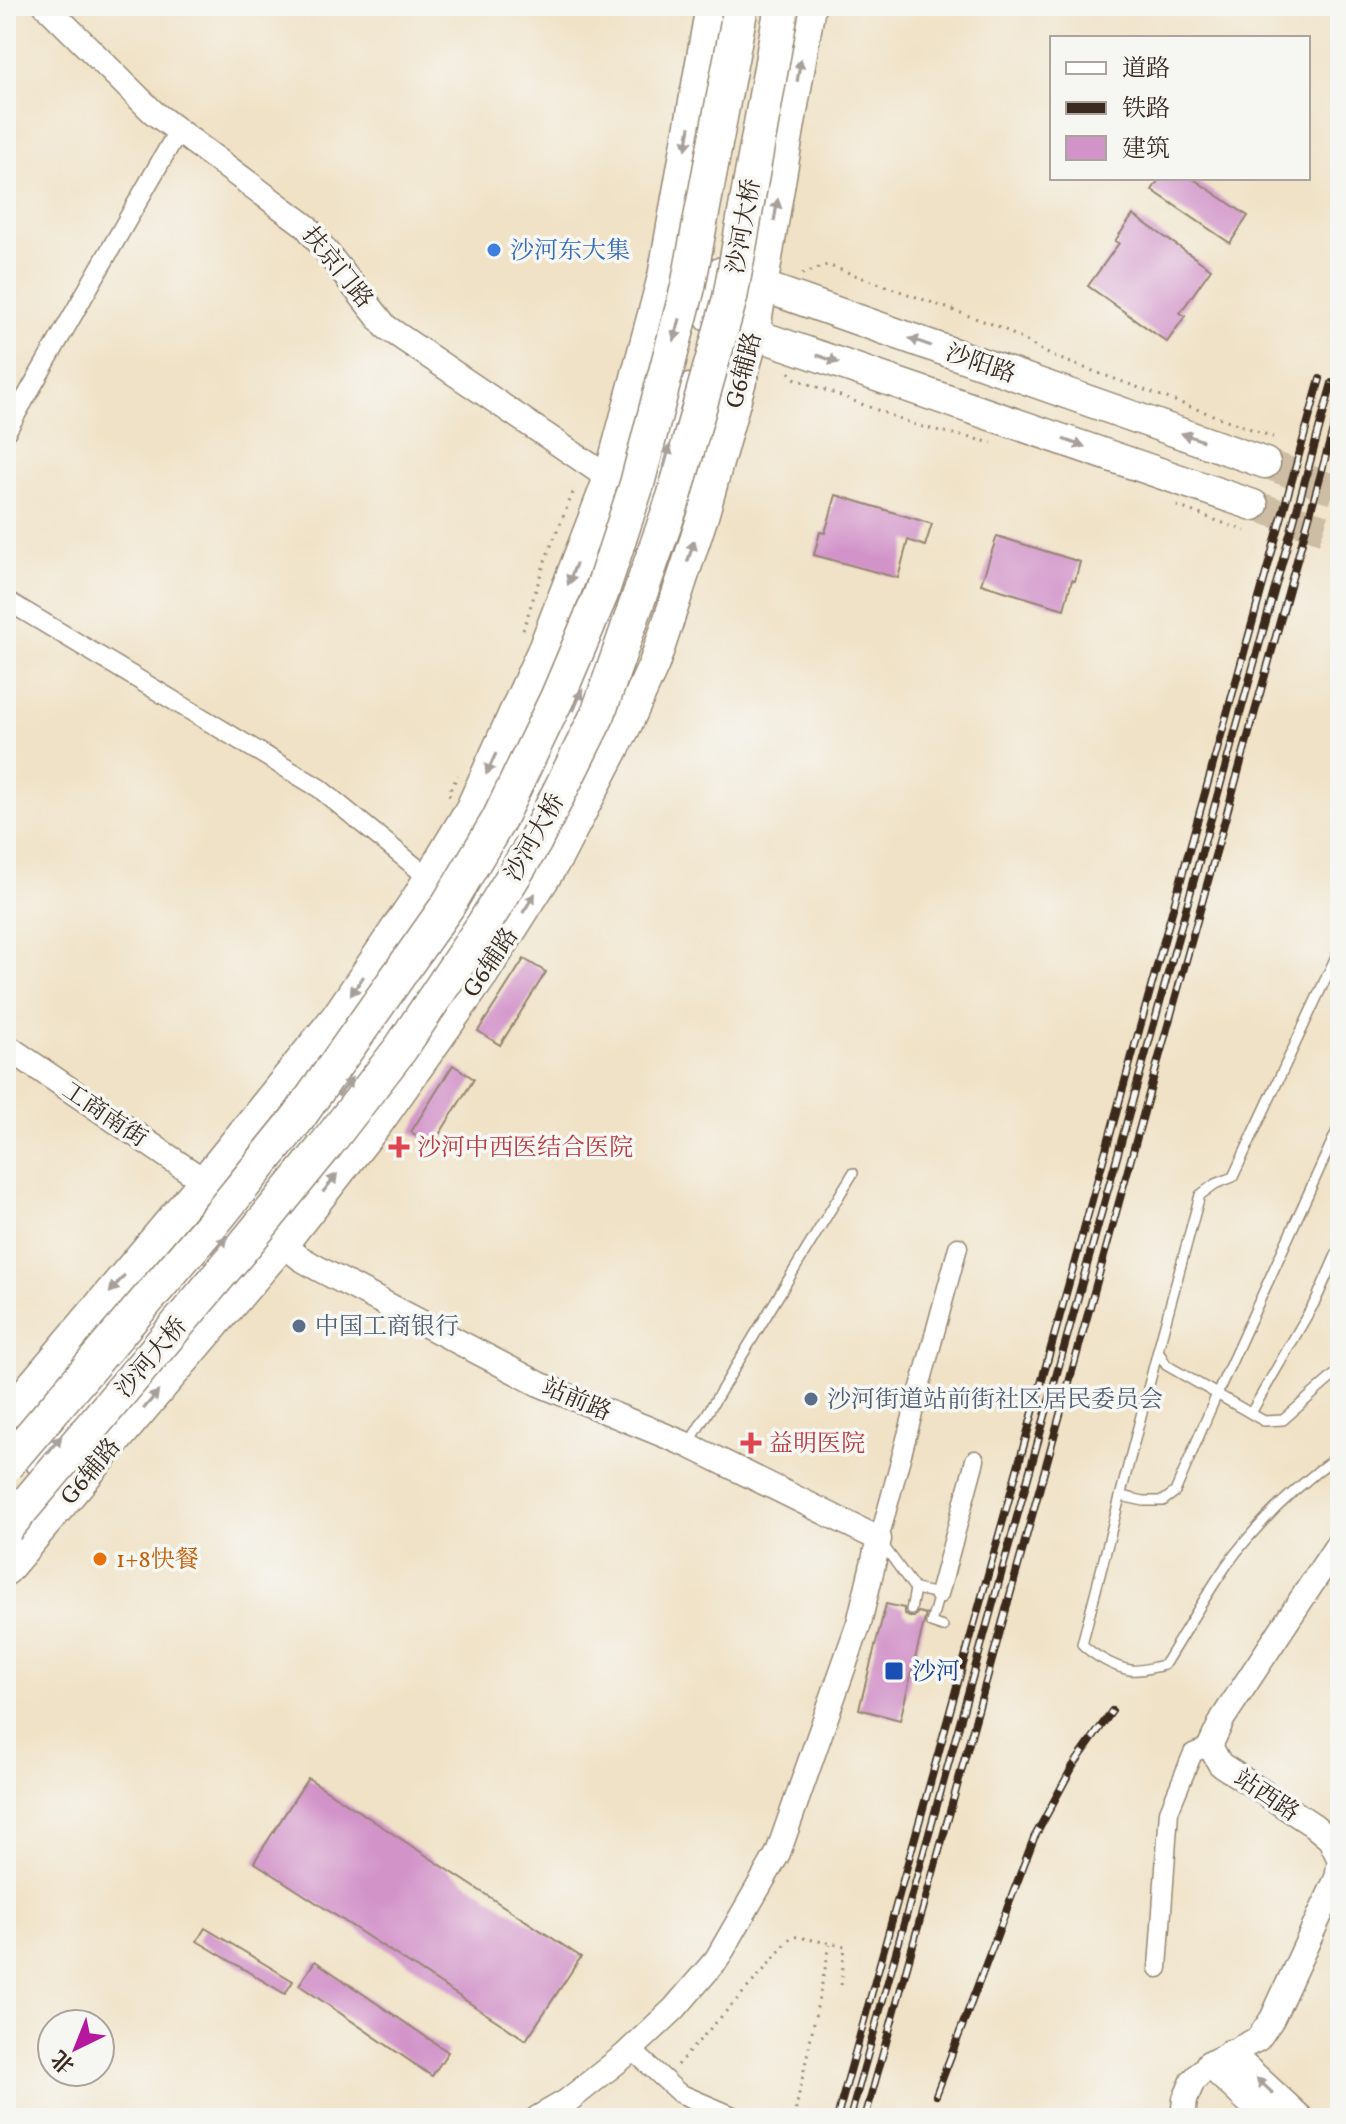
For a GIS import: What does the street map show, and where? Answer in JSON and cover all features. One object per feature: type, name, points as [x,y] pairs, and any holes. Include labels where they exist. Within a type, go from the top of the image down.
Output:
[{"type":"highway","name":"沙河大桥","points":[[6,1465],[202,1236],[298,1118],[448,905],[498,821],[558,696],[601,594],[637,484],[688,287],[741,6]]},
{"type":"highway","name":"沙河大桥","points":[[6,1528],[222,1272],[401,1048],[535,841],[598,714],[674,497],[730,298],[782,6]]},
{"type":"main road","points":[[6,1416],[204,1181],[337,1016],[429,878],[471,808],[544,647],[609,478],[663,277],[711,6]]},
{"type":"main road","points":[[753,6],[727,142],[710,280],[709,319],[754,334]]},
{"type":"main road","name":"G6辅路","points":[[8,1568],[282,1245],[378,1123],[484,973],[558,857],[627,724],[654,664],[704,513],[754,334],[810,6]]},
{"type":"main road","points":[[699,72],[727,142]]},
{"type":"main road","name":"沙阳路","points":[[710,280],[763,286],[1269,450]]},
{"type":"main road","name":"沙阳路","points":[[754,334],[1249,518]]},
{"type":"main road","points":[[1219,2059],[1267,2118]]},
{"type":"main road","points":[[1219,2059],[1300,2118]]},
{"type":"street","name":"扶京门路","points":[[46,6],[153,112],[306,226],[386,327],[609,478]]},
{"type":"street","points":[[710,280],[767,30],[789,6]]},
{"type":"street","points":[[7,427],[178,131]]},
{"type":"street","points":[[8,1568],[20,1485],[312,1131],[436,959],[515,832],[546,772],[619,602],[658,491],[709,319]]},
{"type":"street","points":[[6,600],[319,788],[429,878]]},
{"type":"street","name":"工商南街","points":[[6,1046],[204,1181],[244,1214]]},
{"type":"street","name":"站前路","points":[[244,1214],[282,1245],[319,1269],[539,1384],[688,1445],[879,1539]]},
{"type":"street","points":[[538,2118],[566,2102],[674,2009],[717,1959],[778,1853],[859,1623],[958,1247]]},
{"type":"street","points":[[939,1594],[975,1460]]},
{"type":"street","points":[[1158,1968],[1169,1811],[1193,1753],[1210,1746],[1223,1718],[1340,1541]]},
{"type":"street","name":"站西路","points":[[1183,2118],[1185,2099],[1193,2081],[1219,2059],[1258,2039],[1272,2019],[1337,1878],[1340,1860],[1330,1839],[1220,1764],[1210,1746]]},
{"type":"street","points":[[631,2049],[679,2093],[733,2116]]},
{"type":"lane","points":[[1340,948],[1233,1177],[1215,1184],[1200,1195],[1082,1644],[1088,1651],[1128,1670],[1164,1665],[1226,1566],[1261,1524],[1314,1473],[1340,1454]]},
{"type":"lane","points":[[1121,1496],[1163,1501],[1175,1492],[1340,1124]]},
{"type":"lane","points":[[688,1445],[853,1173]]},
{"type":"lane","points":[[1251,1413],[1316,1300],[1340,1246]]},
{"type":"lane","points":[[1158,1350],[1166,1365],[1264,1421],[1283,1420],[1340,1370]]},
{"type":"lane","points":[[879,1539],[915,1589],[939,1594],[931,1623],[943,1627]]},
{"type":"lane","points":[[911,1610],[915,1589]]},
{"type":"path","points":[[802,274],[827,265],[1000,327],[1052,356],[1269,450]]},
{"type":"path","points":[[786,368],[796,379],[919,426],[1002,445]]},
{"type":"path","points":[[1174,505],[1249,518]]},
{"type":"path","points":[[664,2079],[792,1936],[845,1946],[841,1986]]},
{"type":"path","points":[[794,2118],[830,1944]]},
{"type":"building","points":[[1159,180],[1195,180],[1248,216],[1230,243],[1152,190]]},
{"type":"building","points":[[1133,215],[1211,269],[1180,313],[1185,316],[1167,342],[1088,286],[1119,243],[1115,241]]},
{"type":"building","points":[[836,495],[932,524],[925,546],[908,540],[898,578],[814,555],[820,532],[825,533]]},
{"type":"building","points":[[997,536],[1080,562],[1064,609],[981,584]]},
{"type":"building","points":[[524,959],[546,972],[500,1045],[478,1031]]},
{"type":"building","points":[[453,1065],[474,1079],[432,1146],[411,1132]]},
{"type":"building","points":[[886,1604],[904,1608],[904,1613],[909,1617],[914,1617],[918,1612],[926,1614],[900,1720],[859,1709]]},
{"type":"building","points":[[308,1778],[581,1957],[526,2040],[254,1862]]},
{"type":"building","points":[[205,1928],[293,1981],[285,1994],[197,1941]]},
{"type":"building","points":[[315,1961],[448,2052],[432,2076],[299,1985]]},
{"type":"tunnel","points":[[1265,463],[1340,492]]},
{"type":"tunnel","points":[[1253,505],[1340,535]]},
{"type":"railway","points":[[837,2118],[1320,379]]},
{"type":"railway","points":[[850,2118],[1332,383]]},
{"type":"railway","points":[[865,2118],[1340,405]]},
{"type":"railway","points":[[936,2095],[1034,1838],[1073,1766],[1112,1711]]},
{"type":"place","name":"沙河东大集","points":[[494,250]]},
{"type":"place","name":"沙河中西医结合医院","points":[[399,1147]]},
{"type":"place","name":"中国工商银行","points":[[299,1326]]},
{"type":"place","name":"沙河街道站前街社区居民委员会","points":[[811,1399]]},
{"type":"place","name":"益明医院","points":[[751,1443]]},
{"type":"place","name":"1+8快餐","points":[[100,1559]]},
{"type":"place","name":"沙河","points":[[894,1671]]}]
